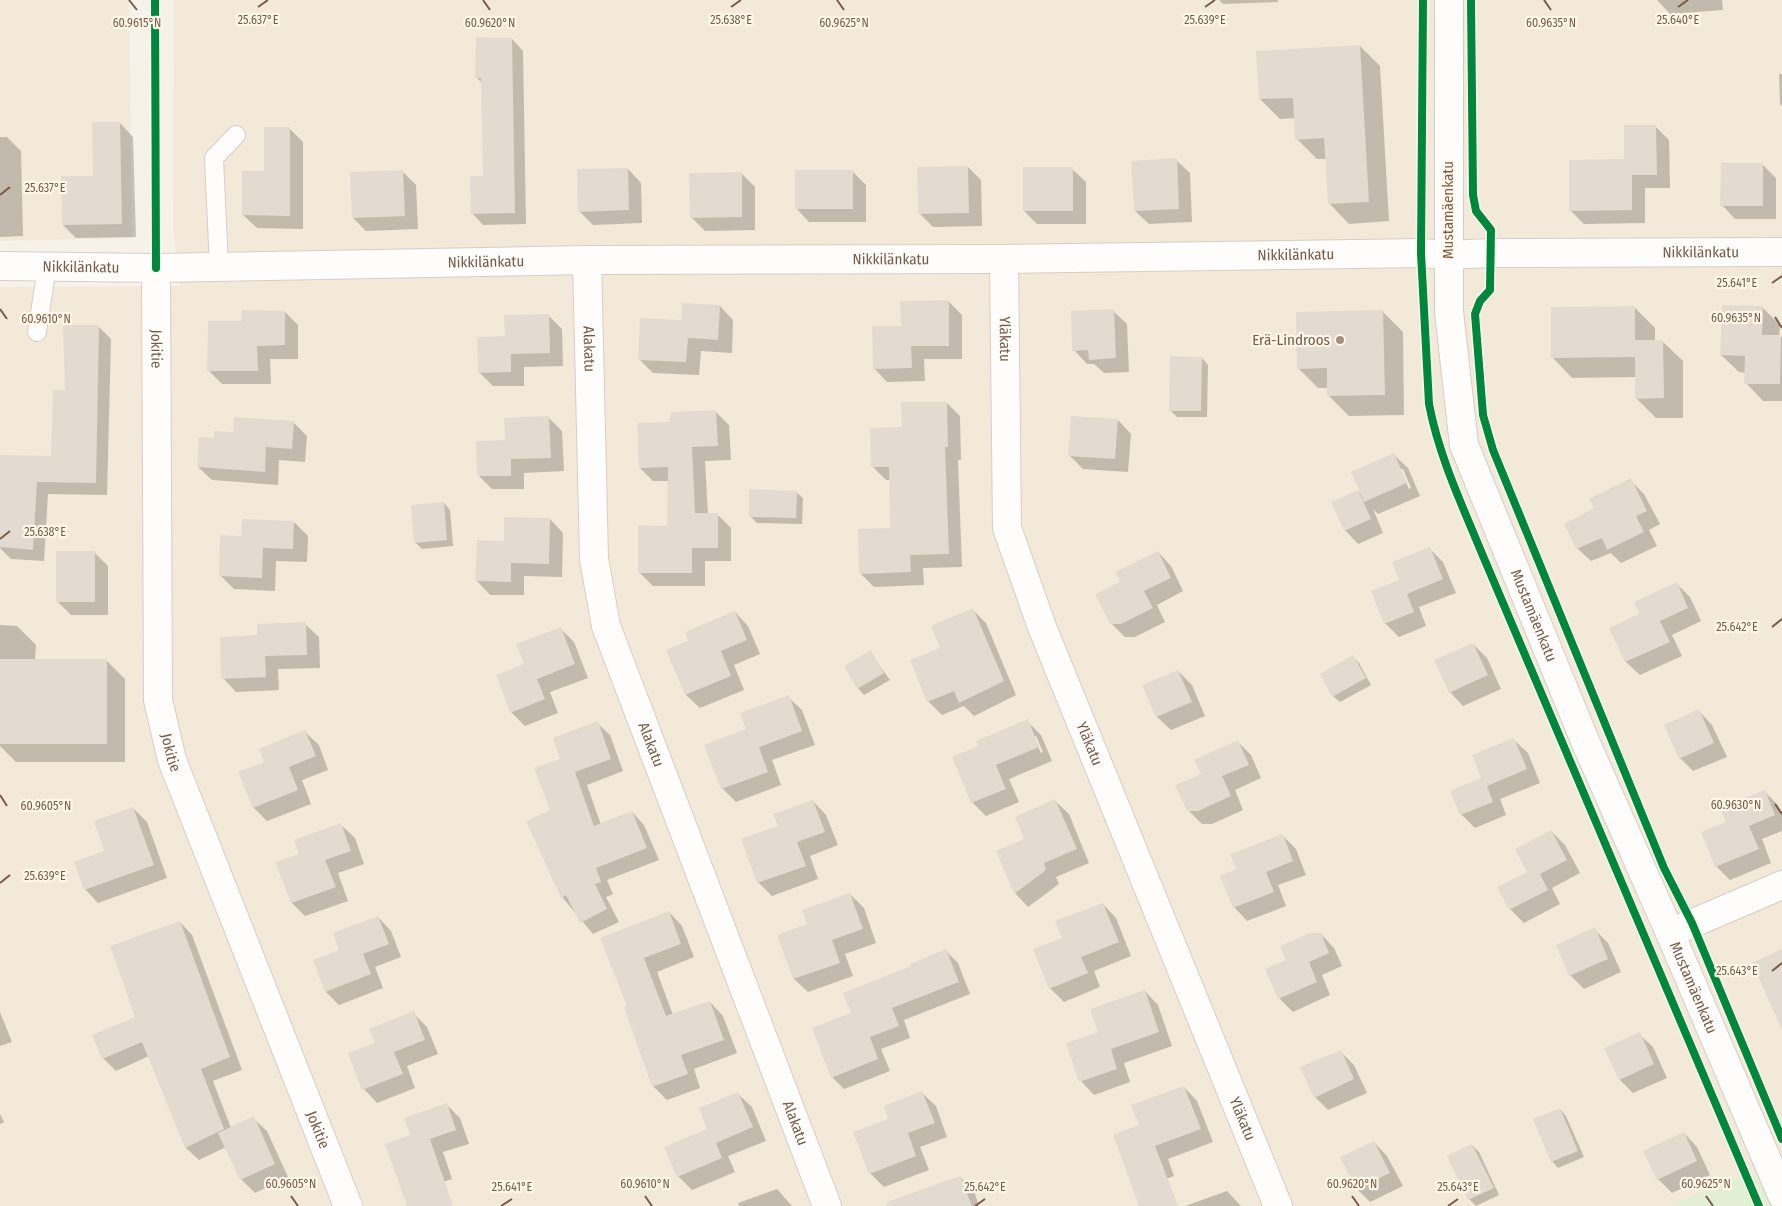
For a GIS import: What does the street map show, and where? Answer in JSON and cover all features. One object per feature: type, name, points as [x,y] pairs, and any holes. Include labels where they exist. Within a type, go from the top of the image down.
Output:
[{"type":"street","name":"Mustamäenkatu","points":[[1449,0],[1448,312],[1464,445],[1585,741],[1670,933],[1782,1195]]},
{"type":"street","name":"Nikkilänkatu","points":[[0,266],[156,268],[587,260],[1004,259],[1421,253],[1448,255],[1491,253],[1782,252]]},
{"type":"street","name":"Yläkatu","points":[[1004,259],[1007,528],[1042,627],[1278,1206]]},
{"type":"street","name":"Alakatu","points":[[587,260],[594,559],[606,626],[827,1206]]},
{"type":"street","name":"Jokitie","points":[[156,268],[158,700],[172,760],[348,1206]]},
{"type":"street","points":[[1670,933],[1782,885]]},
{"type":"lane","points":[[218,267],[214,158],[236,135]]},
{"type":"lane","points":[[37,332],[48,267]]},
{"type":"shaded area","points":[[0,0],[129,0],[132,238],[0,241]]},
{"type":"shaded area","points":[[174,0],[1782,0],[1782,1157],[1670,1206],[0,1206],[0,287],[180,286],[173,229]]},
{"type":"green space","points":[[1782,1157],[1782,1206],[1670,1206]]},
{"type":"building","points":[[476,37],[512,38],[515,213],[471,214],[470,176],[483,176],[481,78],[475,78]]},
{"type":"building","points":[[1360,45],[1369,202],[1328,204],[1324,138],[1295,140],[1293,98],[1259,99],[1256,51]]},
{"type":"building","points":[[92,122],[120,122],[122,224],[62,225],[61,176],[93,176]]},
{"type":"building","points":[[1624,125],[1656,125],[1657,175],[1632,175],[1632,210],[1569,211],[1569,160],[1624,159]]},
{"type":"building","points":[[264,127],[290,127],[290,216],[242,215],[242,171],[264,171]]},
{"type":"building","points":[[1177,158],[1179,209],[1134,211],[1131,161]]},
{"type":"building","points":[[1721,163],[1763,163],[1763,206],[1720,206]]},
{"type":"building","points":[[968,166],[969,213],[918,214],[917,167]]},
{"type":"building","points":[[1023,167],[1073,167],[1073,211],[1023,211]]},
{"type":"building","points":[[628,168],[629,210],[578,212],[577,169]]},
{"type":"building","points":[[403,170],[405,216],[352,218],[350,172]]},
{"type":"building","points":[[795,170],[853,170],[853,209],[795,209]]},
{"type":"building","points":[[742,172],[742,217],[690,218],[689,173]]},
{"type":"building","points":[[949,300],[949,346],[911,346],[912,368],[873,369],[872,326],[901,326],[900,301]]},
{"type":"building","points":[[682,303],[720,305],[718,340],[688,338],[686,362],[638,360],[640,318],[681,320]]},
{"type":"building","points":[[1722,305],[1763,306],[1762,335],[1781,335],[1780,384],[1744,384],[1745,356],[1720,355]]},
{"type":"building","points":[[1635,306],[1635,340],[1663,340],[1664,398],[1635,399],[1635,357],[1551,358],[1551,307]]},
{"type":"building","points":[[1114,309],[1116,358],[1089,360],[1088,350],[1072,351],[1071,311]]},
{"type":"building","points":[[242,310],[285,311],[285,345],[257,346],[258,371],[207,371],[208,321],[241,321]]},
{"type":"building","name":"Erä-Lindroos","points":[[1383,310],[1385,395],[1327,396],[1327,368],[1297,369],[1296,312]]},
{"type":"building","points":[[549,314],[550,353],[511,354],[511,372],[478,373],[477,337],[505,336],[504,315]]},
{"type":"building","points":[[63,325],[99,325],[96,483],[37,482],[33,550],[0,547],[0,455],[51,456],[53,390],[65,390]]},
{"type":"building","points":[[1170,356],[1202,357],[1201,411],[1169,411]]},
{"type":"building","points":[[901,402],[947,402],[948,447],[945,447],[949,554],[910,555],[911,572],[859,574],[858,529],[890,528],[889,467],[871,467],[870,428],[902,427]]},
{"type":"building","points":[[716,410],[718,446],[692,447],[695,513],[718,513],[718,548],[692,548],[692,573],[638,573],[638,525],[667,526],[668,467],[639,468],[637,423],[669,422],[671,412]]},
{"type":"building","points":[[549,416],[551,458],[511,459],[511,476],[477,476],[476,441],[505,440],[504,418]]},
{"type":"building","points":[[1071,416],[1118,419],[1115,459],[1068,456]]},
{"type":"building","points":[[234,417],[294,421],[292,449],[266,447],[265,472],[197,467],[199,437],[214,438],[214,431],[233,432]]},
{"type":"building","points":[[1394,453],[1407,483],[1364,502],[1351,472]]},
{"type":"building","points":[[1631,478],[1647,511],[1636,516],[1644,532],[1607,550],[1602,538],[1576,549],[1564,524],[1594,508],[1589,499]]},
{"type":"building","points":[[749,489],[797,491],[796,518],[749,517]]},
{"type":"building","points":[[1358,490],[1371,519],[1344,531],[1331,502]]},
{"type":"building","points":[[444,502],[447,540],[414,543],[411,505]]},
{"type":"building","points":[[504,517],[550,518],[549,564],[511,563],[511,582],[475,581],[477,540],[504,541]]},
{"type":"building","points":[[242,519],[294,521],[293,549],[263,548],[262,578],[219,576],[220,535],[241,536]]},
{"type":"building","points":[[1430,547],[1443,579],[1407,594],[1414,612],[1384,624],[1371,591],[1399,580],[1392,562]]},
{"type":"building","points":[[56,551],[95,551],[95,602],[56,602]]},
{"type":"building","points":[[1158,551],[1171,578],[1144,591],[1153,608],[1121,624],[1110,624],[1095,594],[1120,582],[1115,572]]},
{"type":"building","points":[[1677,582],[1688,608],[1660,621],[1670,642],[1625,662],[1609,628],[1639,614],[1634,602]]},
{"type":"building","points":[[973,608],[1004,681],[959,703],[954,691],[927,702],[910,660],[940,648],[931,626]]},
{"type":"building","points":[[735,611],[747,640],[721,651],[731,676],[685,695],[666,650],[688,641],[685,632]]},
{"type":"building","points":[[306,622],[307,655],[265,656],[266,677],[221,679],[220,637],[257,635],[257,624]]},
{"type":"building","points":[[561,627],[575,664],[537,679],[545,699],[510,713],[496,675],[524,664],[516,644]]},
{"type":"building","points":[[1473,643],[1488,675],[1449,693],[1434,660]]},
{"type":"building","points":[[871,650],[884,673],[857,689],[844,666]]},
{"type":"building","points":[[1353,655],[1366,678],[1332,697],[1320,674]]},
{"type":"building","points":[[0,659],[107,659],[107,744],[0,744]]},
{"type":"building","points":[[1178,670],[1192,702],[1156,717],[1142,685]]},
{"type":"building","points":[[789,695],[802,731],[759,747],[768,772],[721,789],[704,745],[746,729],[740,713]]},
{"type":"building","points":[[1699,709],[1714,743],[1679,759],[1664,725]]},
{"type":"building","points":[[1028,719],[1039,747],[996,765],[1006,789],[971,803],[952,757],[978,746],[976,741]]},
{"type":"building","points":[[598,721],[611,759],[575,772],[594,826],[632,811],[647,848],[596,868],[601,882],[595,884],[607,909],[580,923],[566,895],[561,898],[526,821],[550,810],[534,768],[560,759],[553,738]]},
{"type":"building","points":[[305,730],[316,756],[289,767],[298,790],[253,808],[238,772],[264,762],[259,749]]},
{"type":"building","points":[[1514,738],[1527,769],[1487,786],[1493,802],[1460,815],[1450,791],[1481,778],[1472,755]]},
{"type":"building","points":[[1238,740],[1249,765],[1222,776],[1231,796],[1198,811],[1187,811],[1175,785],[1201,774],[1194,760]]},
{"type":"building","points":[[1765,790],[1775,815],[1749,826],[1759,849],[1715,867],[1701,832],[1726,822],[1720,807]]},
{"type":"building","points":[[1055,799],[1077,849],[1044,863],[1046,870],[1014,894],[996,851],[1024,839],[1015,817]]},
{"type":"building","points":[[813,800],[825,832],[797,842],[806,866],[757,883],[741,839],[778,826],[773,814]]},
{"type":"building","points":[[133,807],[154,865],[84,890],[74,862],[104,851],[94,821]]},
{"type":"building","points":[[341,823],[351,851],[325,860],[336,887],[291,903],[275,862],[299,854],[294,840]]},
{"type":"building","points":[[1551,830],[1567,860],[1540,874],[1548,890],[1509,910],[1497,887],[1527,872],[1515,849]]},
{"type":"building","points":[[1283,834],[1293,861],[1266,872],[1274,892],[1233,908],[1220,876],[1236,869],[1230,854]]},
{"type":"building","points":[[850,893],[863,929],[832,940],[840,963],[793,979],[777,935],[807,924],[802,910]]},
{"type":"building","points":[[1103,903],[1119,942],[1081,957],[1088,973],[1049,989],[1033,949],[1062,938],[1055,921]]},
{"type":"building","points":[[669,911],[681,944],[644,958],[666,1016],[710,1001],[724,1040],[681,1055],[688,1074],[652,1087],[624,1007],[627,1006],[600,938]]},
{"type":"building","points":[[378,916],[389,944],[363,954],[371,974],[325,992],[313,960],[339,950],[333,933]]},
{"type":"building","points":[[180,921],[230,1057],[201,1069],[224,1129],[185,1148],[142,1042],[102,1059],[92,1035],[135,1017],[110,946]]},
{"type":"building","points":[[1595,927],[1608,959],[1569,976],[1556,945]]},
{"type":"building","points":[[1310,933],[1321,933],[1329,953],[1309,962],[1317,982],[1278,999],[1265,969],[1286,960],[1280,946]]},
{"type":"building","points":[[946,949],[959,982],[892,1008],[899,1026],[870,1037],[878,1059],[831,1078],[812,1028],[851,1013],[843,993],[911,966],[910,964]]},
{"type":"building","points":[[1782,949],[1782,1030],[1752,963]]},
{"type":"building","points":[[1145,990],[1159,1032],[1111,1049],[1117,1069],[1079,1082],[1066,1043],[1098,1032],[1090,1009]]},
{"type":"building","points":[[414,1011],[425,1040],[394,1052],[403,1074],[362,1090],[348,1053],[375,1043],[369,1029]]},
{"type":"building","points":[[1640,1032],[1654,1064],[1619,1080],[1604,1048]]},
{"type":"building","points":[[1341,1050],[1354,1079],[1314,1098],[1300,1067]]},
{"type":"building","points":[[1184,1086],[1201,1129],[1155,1146],[1178,1206],[1139,1206],[1113,1135],[1139,1125],[1131,1105]]},
{"type":"building","points":[[922,1091],[935,1123],[908,1133],[916,1156],[869,1174],[853,1132],[888,1119],[884,1106]]},
{"type":"building","points":[[738,1092],[753,1127],[716,1143],[722,1158],[677,1177],[664,1147],[707,1129],[699,1108]]},
{"type":"building","points":[[447,1103],[456,1130],[430,1139],[453,1206],[407,1206],[385,1144],[410,1135],[404,1118]]},
{"type":"building","points":[[1560,1108],[1578,1151],[1551,1162],[1533,1119]]},
{"type":"building","points":[[254,1116],[275,1164],[240,1180],[218,1133]]},
{"type":"building","points":[[1684,1132],[1697,1161],[1657,1180],[1643,1151]]},
{"type":"building","points":[[1374,1141],[1390,1173],[1356,1189],[1340,1157]]},
{"type":"building","points":[[1472,1144],[1494,1188],[1468,1200],[1447,1156]]},
{"type":"building","points":[[960,1176],[972,1206],[887,1206],[887,1202]]},
{"type":"cycle path","points":[[155,0],[156,268]]},
{"type":"cycle path","points":[[1423,0],[1421,253],[1429,404],[1433,424],[1452,482],[1759,1206]]},
{"type":"cycle path","points":[[1471,0],[1473,195],[1476,211],[1491,230],[1490,290],[1480,301],[1475,314],[1483,415],[1493,450],[1664,868],[1692,923],[1782,1139]]},
{"type":"place","name":"Erä-Lindroos","points":[[1340,340]]}]
